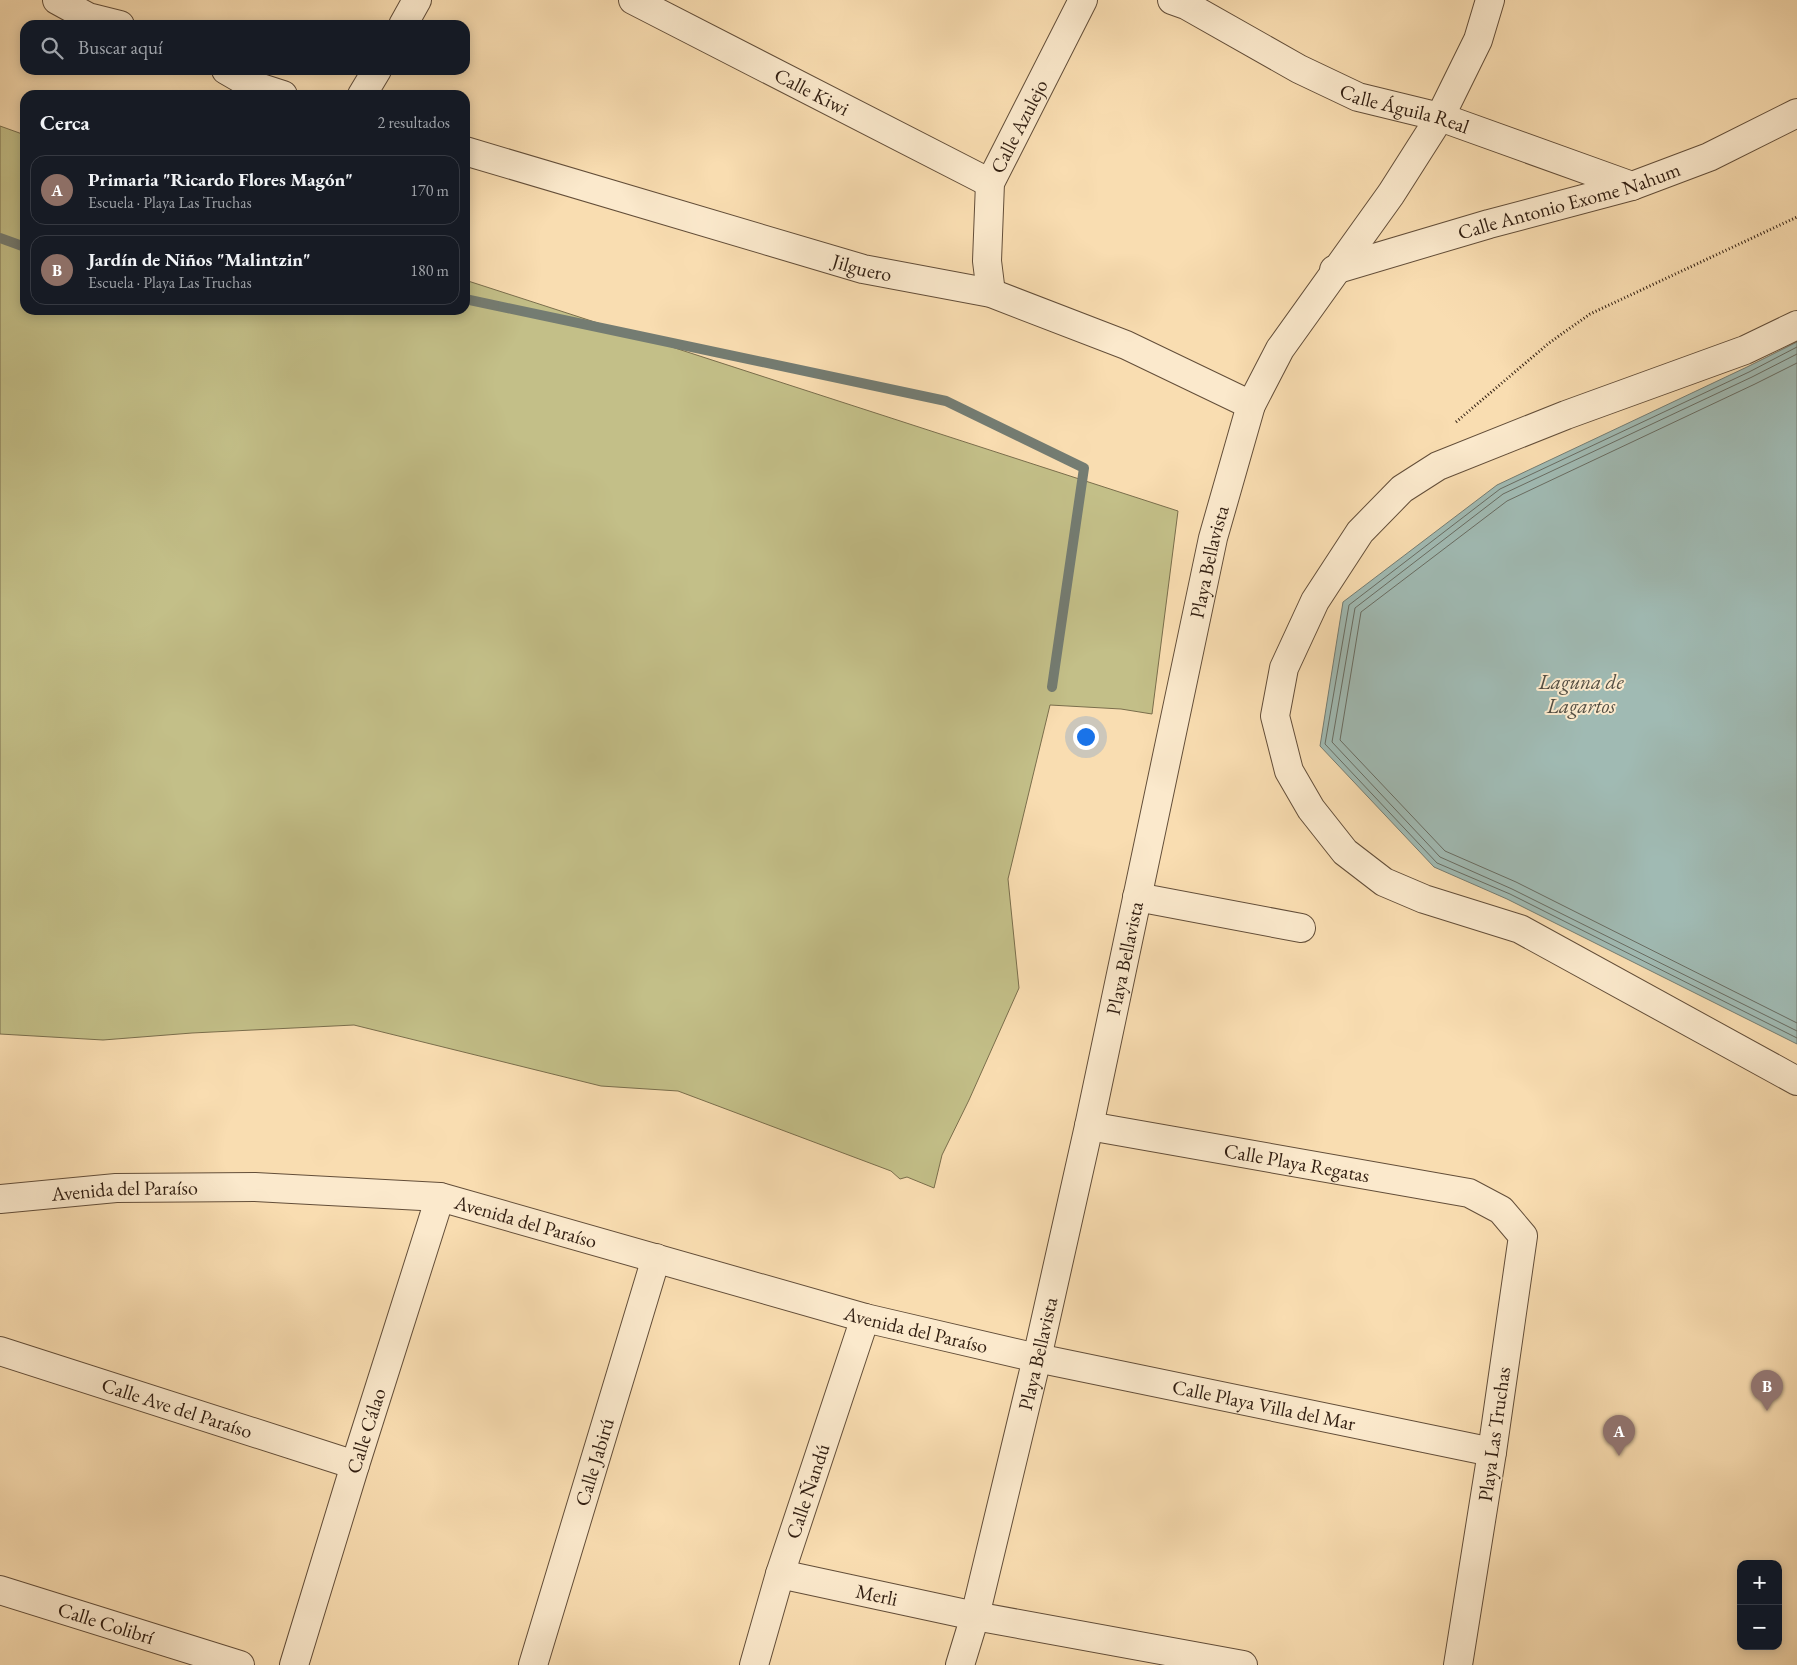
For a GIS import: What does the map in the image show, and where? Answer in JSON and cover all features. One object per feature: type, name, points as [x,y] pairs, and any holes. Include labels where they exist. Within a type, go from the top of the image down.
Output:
[{"type":"street","points":[[57,0],[88,17],[100,20]]},
{"type":"street","points":[[406,20],[417,0]]},
{"type":"street","name":"Calle Kiwi","points":[[633,0],[990,183]]},
{"type":"street","name":"Calle Azulejo","points":[[991,293],[987,261],[990,183],[1084,0]]},
{"type":"street","name":"Playa Bellavista","points":[[960,1665],[974,1616],[1037,1358],[1089,1126],[1213,538],[1251,404],[1280,349],[1334,270],[1391,194],[1440,117],[1478,40],[1490,0]]},
{"type":"street","name":"Calle Águila Real","points":[[1180,2],[1299,69],[1358,97],[1440,117],[1632,186]]},
{"type":"street","points":[[235,75],[252,85],[268,90]]},
{"type":"street","points":[[365,90],[374,75]]},
{"type":"street","name":"Calle Antonio Exome Nahum","points":[[1334,270],[1489,224],[1632,186],[1709,157],[1797,113]]},
{"type":"street","name":"Jilguero","points":[[470,152],[863,269],[991,293],[1126,346],[1251,404]]},
{"type":"street","points":[[1797,326],[1745,350],[1566,415],[1438,466],[1402,489],[1360,532],[1315,601],[1284,668],[1275,716],[1289,771],[1311,809],[1346,852],[1384,882],[1424,899],[1520,929],[1797,1081]]},
{"type":"street","points":[[1137,897],[1301,928]]},
{"type":"street","name":"Calle Playa Regatas","points":[[1089,1126],[1469,1193],[1501,1210]]},
{"type":"street","name":"Avenida del Paraíso","points":[[0,1199],[126,1188],[255,1187],[440,1197],[865,1318],[1037,1358]]},
{"type":"street","name":"Calle Cálao","points":[[294,1665],[355,1464],[440,1197]]},
{"type":"street","name":"Playa Las Truchas","points":[[1458,1665],[1492,1452],[1522,1236],[1501,1210]]},
{"type":"street","name":"Calle Jabirú","points":[[533,1665],[656,1258]]},
{"type":"street","name":"Calle Ñandú","points":[[754,1665],[780,1574],[865,1318]]},
{"type":"street","name":"Calle Ave del Paraíso","points":[[0,1351],[355,1464]]},
{"type":"street","name":"Calle Playa Villa del Mar","points":[[1037,1358],[1492,1452]]},
{"type":"street","name":"Merli","points":[[780,1574],[974,1616],[1243,1665]]},
{"type":"street","name":"Calle Colibrí","points":[[0,1590],[240,1665]]},
{"type":"path","points":[[1452,426],[1549,343],[1590,314],[1797,217]]},
{"type":"shaded area","points":[[0,126],[20,133],[20,315],[470,315],[470,282],[1178,511],[1152,714],[1121,709],[1050,705],[1008,879],[1019,988],[942,1155],[934,1188],[907,1177],[900,1179],[891,1171],[678,1091],[601,1086],[354,1025],[192,1033],[103,1040],[0,1034]]},
{"type":"water","name":"Laguna de Lagartos","points":[[1797,342],[1797,1044],[1507,899],[1434,867],[1320,746],[1343,602],[1497,485]]},
{"type":"waterway","points":[[0,238],[20,245]]},
{"type":"waterway","points":[[470,300],[946,401],[1084,468],[1052,687]]},
{"type":"place","name":"Jardín de Niños \"Malintzin\"","points":[[1767,1411]]},
{"type":"place","name":"Primaria \"Ricardo Flores Magón\"","points":[[1619,1456]]}]
